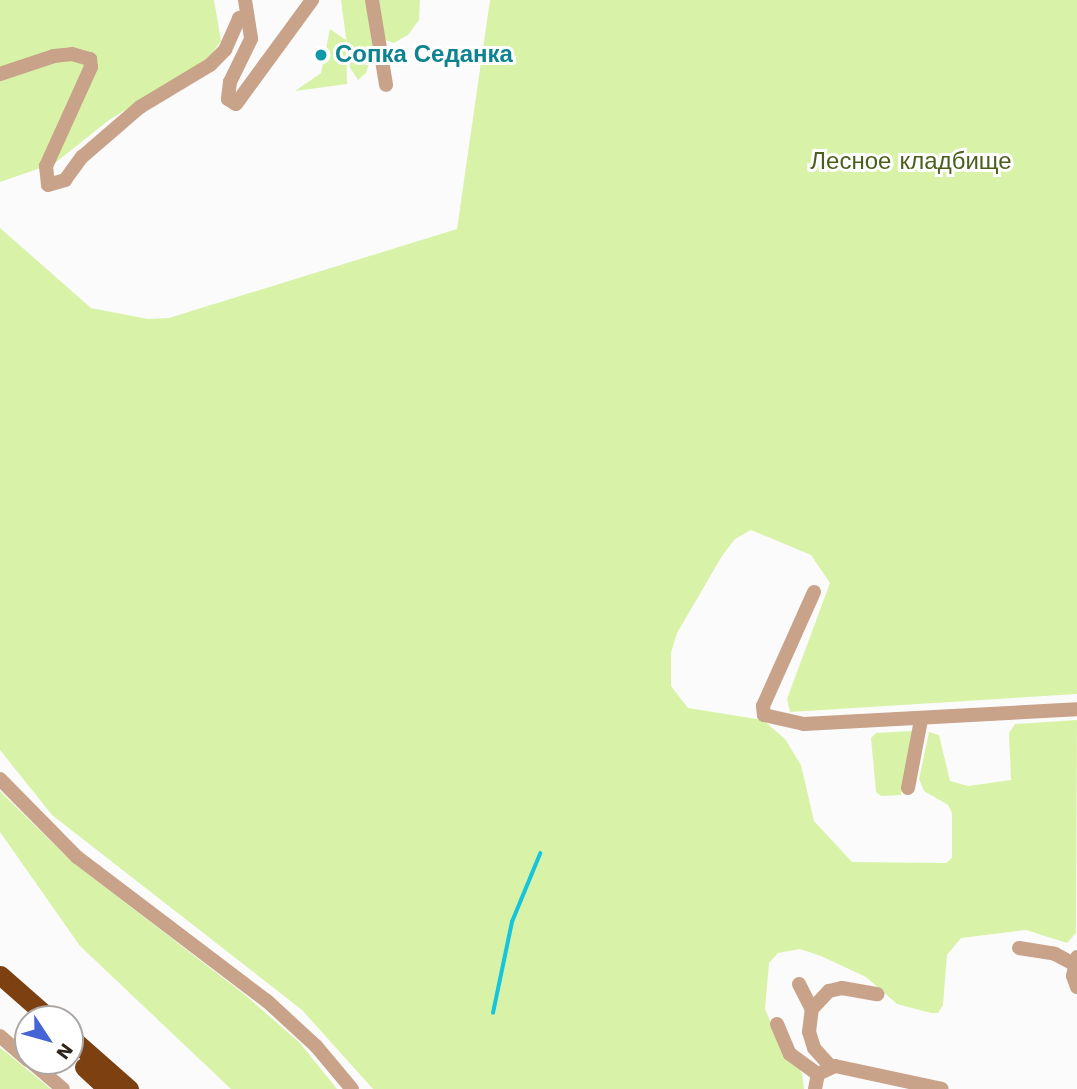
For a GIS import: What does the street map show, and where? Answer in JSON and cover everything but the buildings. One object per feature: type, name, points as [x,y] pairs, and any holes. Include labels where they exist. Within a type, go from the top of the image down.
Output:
[{"type":"highway","points":[[0,975],[34,1005]]},
{"type":"highway","points":[[0,993],[14,1005]]},
{"type":"highway","points":[[84,1049],[129,1089]]},
{"type":"highway","points":[[84,1068],[108,1089]]},
{"type":"street","points":[[245,0],[251,39],[230,82],[230,104],[240,101],[312,0]]},
{"type":"street","points":[[372,0],[386,86]]},
{"type":"street","points":[[0,74],[72,54],[86,56],[91,67],[46,166],[48,185],[65,180],[82,157],[140,107],[210,65],[225,50],[239,18],[247,16]]},
{"type":"street","points":[[814,592],[763,706],[764,715],[804,724],[921,720],[1077,709]]},
{"type":"street","points":[[908,788],[921,720]]},
{"type":"street","points":[[0,779],[77,857],[267,1001],[316,1046],[352,1089]]},
{"type":"street","points":[[1019,948],[1076,960],[1077,987]]},
{"type":"street","points":[[799,984],[813,1009],[811,1039],[821,1077]]},
{"type":"street","points":[[813,1009],[829,991],[842,988],[877,993]]},
{"type":"street","points":[[777,1024],[789,1052],[821,1077],[887,1074],[942,1089]]},
{"type":"street","points":[[0,1037],[14,1048]]},
{"type":"street","points":[[789,1052],[811,1039]]},
{"type":"street","points":[[47,1075],[63,1089]]},
{"type":"green space","points":[[0,0],[214,0],[221,41],[208,59],[109,120],[55,163],[0,182]]},
{"type":"green space","points":[[341,0],[366,0],[373,51],[366,73],[358,80],[350,68]]},
{"type":"green space","points":[[377,0],[420,0],[419,20],[408,35],[394,43],[385,40]]},
{"type":"green space","name":"Лесное кладбище","points":[[490,0],[1077,0],[1077,694],[790,712],[787,699],[830,583],[811,555],[751,530],[735,539],[722,556],[677,633],[671,653],[671,686],[688,708],[763,720],[785,739],[801,765],[814,821],[852,862],[946,863],[952,858],[952,813],[948,805],[924,791],[919,779],[929,732],[939,735],[950,781],[968,786],[1011,780],[1009,733],[1015,724],[1077,720],[1076,933],[1067,943],[1026,930],[961,938],[947,955],[943,1005],[938,1013],[897,1004],[866,977],[821,956],[800,949],[778,953],[769,963],[765,1009],[778,1040],[802,1073],[804,1089],[373,1089],[302,1010],[52,815],[0,750],[0,228],[91,308],[148,319],[169,318],[457,229]]},
{"type":"green space","points":[[330,29],[346,40],[347,84],[295,91],[321,73]]},
{"type":"green space","points":[[912,731],[901,795],[881,796],[876,792],[871,738],[876,733]]},
{"type":"green space","points":[[0,791],[71,861],[244,994],[300,1043],[337,1089],[231,1089],[80,946],[0,832]]},
{"type":"green space","points":[[0,1048],[14,1059],[14,1075],[34,1075],[51,1089],[0,1089]]},
{"type":"waterway","points":[[493,1013],[512,922],[540,854]]},
{"type":"place","name":"Сопка Седанка","points":[[321,55]]}]
